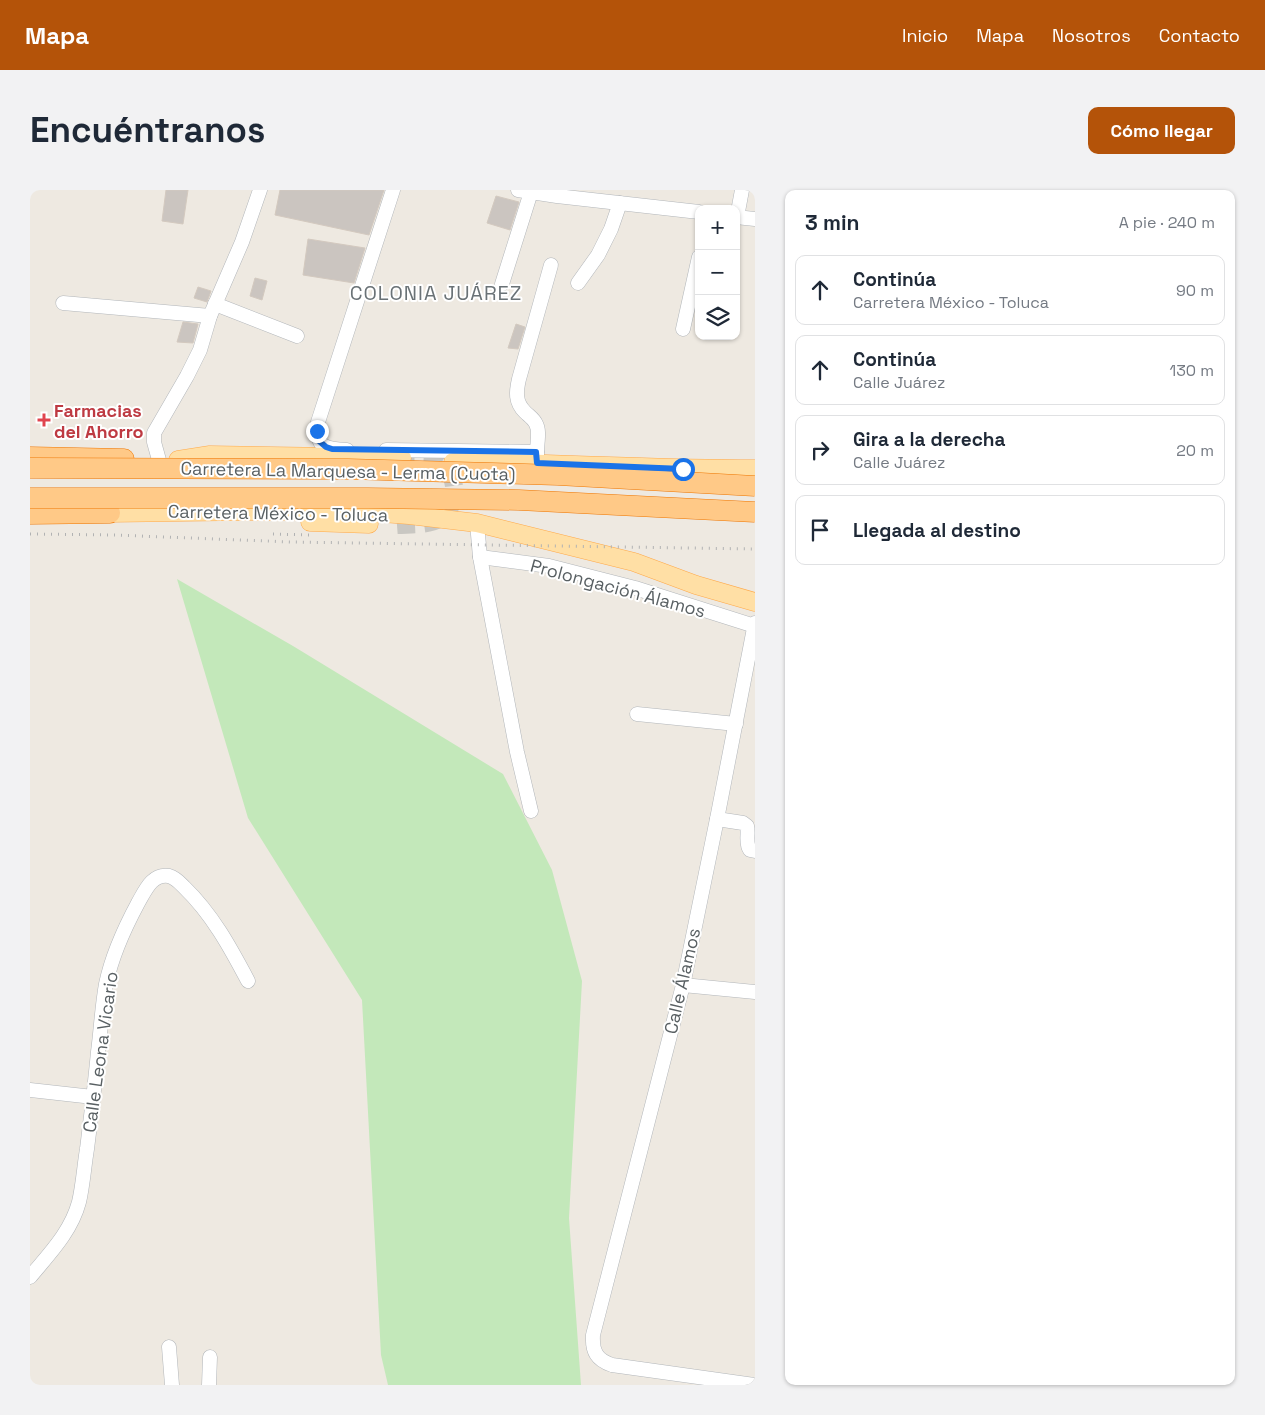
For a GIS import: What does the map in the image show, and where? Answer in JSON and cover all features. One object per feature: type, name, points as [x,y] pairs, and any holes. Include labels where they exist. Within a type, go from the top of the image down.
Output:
[{"type":"highway","points":[[30,457],[169,460]]},
{"type":"highway","name":"Carretera La Marquesa - Lerma (Cuota)","points":[[30,468],[348,469],[558,475],[755,486]]},
{"type":"highway","name":"Carretera La Marquesa - Lerma (Cuota)","points":[[30,498],[500,500],[755,512]]},
{"type":"highway","name":"Carretera México - Toluca","points":[[30,514],[110,513]]},
{"type":"main road","points":[[169,460],[210,455],[402,458]]},
{"type":"main road","points":[[169,460],[537,457],[683,469],[755,469]]},
{"type":"main road","name":"Carretera México - Toluca","points":[[110,513],[340,510],[477,523],[634,562],[696,585],[755,602]]},
{"type":"main road","points":[[110,513],[200,521],[294,521],[396,525]]},
{"type":"street","points":[[169,460],[154,442],[154,433],[200,350],[212,310],[242,242],[260,190]]},
{"type":"street","points":[[393,190],[318,422],[318,440],[326,447],[338,450],[537,457],[538,428],[536,423],[519,405],[517,394],[519,379],[551,264]]},
{"type":"street","points":[[739,205],[742,190]]},
{"type":"street","points":[[502,284],[524,191],[615,198],[695,211]]},
{"type":"street","points":[[578,283],[598,255],[611,229],[615,198]]},
{"type":"street","points":[[740,217],[755,219]]},
{"type":"street","points":[[683,329],[695,275]]},
{"type":"street","points":[[63,303],[212,310],[297,336]]},
{"type":"street","points":[[477,523],[480,557],[530,811]]},
{"type":"street","name":"Prolongación Álamos","points":[[480,557],[548,566],[635,588],[755,625]]},
{"type":"street","name":"Calle Álamos","points":[[755,625],[683,985],[593,1335],[594,1350],[597,1356],[604,1362],[612,1365],[755,1385]]},
{"type":"street","points":[[637,714],[736,724]]},
{"type":"street","points":[[717,819],[743,823],[747,826],[747,846],[750,850],[755,851]]},
{"type":"street","name":"Calle Leona Vicario","points":[[30,1277],[68,1230],[75,1216],[82,1188],[107,983],[113,958],[123,932],[139,901],[156,877],[174,878],[193,895],[224,938],[248,981]]},
{"type":"street","points":[[683,985],[755,992]]},
{"type":"street","points":[[30,1090],[93,1097]]},
{"type":"street","points":[[169,1347],[172,1385]]},
{"type":"street","points":[[209,1385],[210,1357]]},
{"type":"green space","points":[[177,579],[293,646],[503,774],[552,870],[582,981],[569,1218],[581,1385],[388,1385],[381,1355],[362,1000],[248,818]]},
{"type":"building","points":[[166,190],[188,190],[183,224],[162,221]]},
{"type":"building","points":[[280,190],[384,190],[369,235],[275,215]]},
{"type":"building","points":[[496,196],[519,202],[510,230],[487,223]]},
{"type":"building","points":[[308,239],[365,248],[354,283],[303,275]]},
{"type":"building","points":[[255,278],[267,281],[262,300],[250,296]]},
{"type":"building","points":[[198,287],[211,291],[207,302],[194,298]]},
{"type":"building","points":[[183,322],[198,324],[193,343],[177,342]]},
{"type":"building","points":[[516,324],[525,327],[518,349],[508,348]]},
{"type":"tunnel","points":[[397,525],[420,524],[437,520],[448,511],[454,496],[453,480],[444,466],[437,461],[429,459],[402,458]]},
{"type":"railway","points":[[30,534],[114,535],[291,542],[755,549]]},
{"type":"railway","points":[[273,534],[310,535]]},
{"type":"place","name":"Farmacias del Ahorro","points":[[44,420]]},
{"type":"district","name":"COLONIA JUÁREZ","points":[[436,293]]},
{"type":"route","points":[[317,431],[318,440],[326,447],[338,450],[536,452],[537,463],[683,469]]}]
